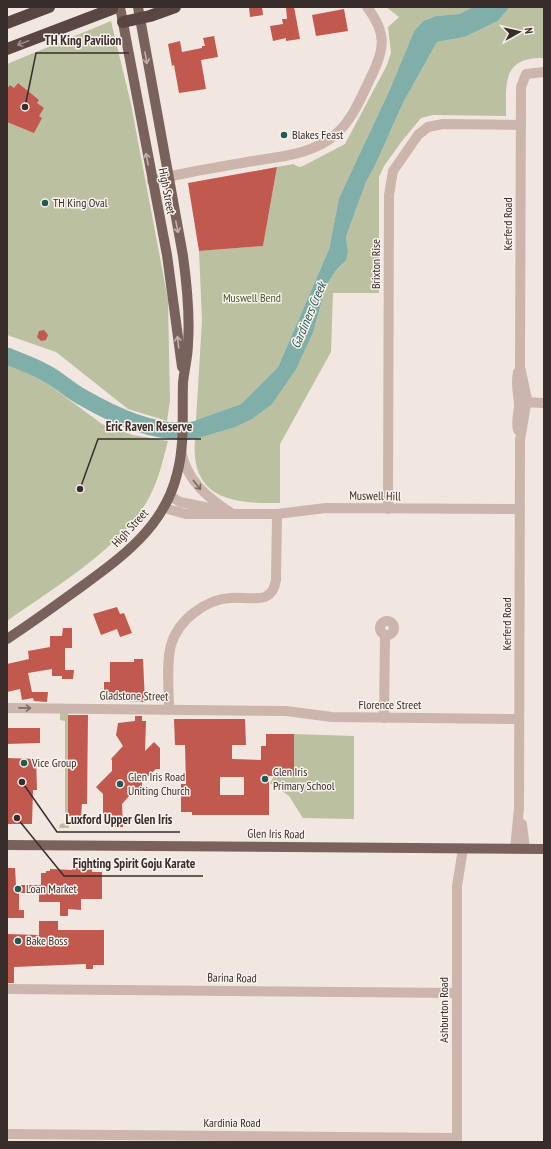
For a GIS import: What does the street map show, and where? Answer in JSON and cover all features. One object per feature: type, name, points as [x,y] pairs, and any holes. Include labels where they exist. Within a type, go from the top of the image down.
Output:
[{"type":"highway","points":[[7,23],[49,7]]},
{"type":"highway","points":[[122,20],[139,13],[175,7]]},
{"type":"highway","points":[[7,49],[116,8]]},
{"type":"main road","name":"High Street","points":[[7,639],[128,552],[146,534],[164,508],[170,496],[177,474],[181,447],[183,380],[170,273],[122,20],[116,8]]},
{"type":"main road","name":"High Street","points":[[139,13],[183,256],[188,300],[188,346],[183,380]]},
{"type":"main road","name":"Glen Iris Road","points":[[7,845],[544,849]]},
{"type":"street","points":[[152,181],[168,176],[299,153],[333,137],[348,121],[381,57],[382,39],[380,31],[367,7]]},
{"type":"street","name":"Kerferd Road","points":[[520,849],[520,440],[523,402],[516,383],[520,367],[522,81],[529,73],[544,72]]},
{"type":"street","name":"Brixton Rise","points":[[388,509],[389,196],[393,171],[418,135],[432,125],[521,125]]},
{"type":"street","points":[[523,402],[544,403]]},
{"type":"street","points":[[181,447],[186,468],[199,488],[207,496],[231,513]]},
{"type":"street","name":"Muswell Hill","points":[[170,496],[180,502],[231,513]]},
{"type":"street","name":"Muswell Hill","points":[[164,508],[186,514],[277,514],[326,508],[520,509]]},
{"type":"street","points":[[169,710],[170,653],[174,637],[184,622],[197,611],[212,602],[231,598],[263,597],[269,594],[274,588],[276,580],[277,514]]},
{"type":"street","points":[[384,718],[385,635]]},
{"type":"street","name":"Gladstone Street","points":[[7,708],[260,711]]},
{"type":"street","name":"Florence Street","points":[[260,711],[296,711],[332,717],[519,719]]},
{"type":"street","name":"Ashburton Road","points":[[457,1140],[458,849]]},
{"type":"street","name":"Barina Road","points":[[7,989],[457,993]]},
{"type":"street","name":"Kardinia Road","points":[[7,1134],[457,1140]]},
{"type":"green space","name":"Muswell Bend","points":[[386,7],[473,7],[459,14],[436,16],[423,21],[414,31],[390,89],[339,198],[329,249],[278,367],[241,404],[196,420],[202,320],[199,251],[263,246],[277,167],[293,164],[299,167],[303,166],[345,144],[387,65],[391,53],[388,27],[399,17]]},
{"type":"green space","points":[[510,7],[544,7],[544,58],[530,59],[520,62],[509,74],[506,93],[506,116],[433,115],[421,118],[384,166],[379,177],[379,293],[333,293],[331,352],[280,444],[280,503],[246,502],[231,499],[218,494],[207,486],[199,474],[195,459],[195,439],[233,428],[284,385],[296,368],[313,333],[326,286],[335,272],[342,265],[348,251],[346,237],[366,182],[374,168],[403,103],[437,42],[465,37],[498,21]]},
{"type":"green space","points":[[111,21],[131,104],[168,300],[170,401],[167,421],[128,409],[56,352],[7,335],[7,64]]},
{"type":"green space","points":[[7,363],[41,379],[102,424],[133,435],[168,441],[158,476],[150,496],[138,515],[123,532],[86,565],[7,621]]},
{"type":"green space","points":[[60,712],[68,712],[69,828],[59,828],[60,824],[65,823],[65,721],[60,720]]},
{"type":"green space","points":[[294,734],[354,736],[354,819],[303,818],[289,796],[270,783],[274,776],[293,776]]},
{"type":"water","points":[[473,7],[510,7],[498,21],[465,37],[437,42],[403,103],[374,168],[366,182],[346,237],[348,251],[346,260],[335,272],[326,286],[313,333],[296,369],[272,404],[252,419],[233,428],[195,439],[196,420],[241,404],[278,367],[329,249],[339,198],[390,89],[414,31],[423,21],[436,16],[459,14]]},
{"type":"building","points":[[249,7],[262,7],[263,15],[250,17]]},
{"type":"building","points":[[286,7],[294,7],[300,39],[286,41],[286,38],[273,41],[270,26],[283,24],[282,19],[287,19]]},
{"type":"building","points":[[344,9],[348,31],[316,36],[312,15]]},
{"type":"building","points":[[214,36],[218,57],[201,60],[206,89],[179,93],[174,65],[172,66],[168,44],[180,41],[182,52],[202,48],[202,46],[205,46],[203,38]]},
{"type":"building","points":[[18,83],[39,100],[37,103],[44,108],[39,116],[42,118],[34,133],[7,122],[7,89],[10,85],[14,88]]},
{"type":"building","points":[[277,167],[263,246],[199,251],[188,183]]},
{"type":"building","points":[[44,330],[48,335],[46,340],[41,341],[37,337],[39,331]]},
{"type":"building","points":[[117,607],[120,614],[124,613],[132,633],[120,637],[117,629],[101,635],[93,614]]},
{"type":"building","points":[[63,628],[72,628],[72,648],[65,648],[65,670],[74,670],[73,679],[62,679],[62,676],[52,676],[52,669],[28,673],[32,692],[48,692],[47,702],[34,701],[33,698],[22,700],[20,689],[7,692],[7,664],[29,659],[28,651],[50,647],[50,636],[62,636]]},
{"type":"building","points":[[134,659],[143,659],[145,702],[104,700],[104,682],[110,682],[110,662],[134,662]]},
{"type":"building","points":[[68,715],[88,715],[87,804],[82,804],[81,816],[68,816]]},
{"type":"building","name":"Glen Iris Road Uniting Church","points":[[135,716],[142,716],[142,721],[146,721],[145,751],[154,742],[160,748],[160,769],[156,769],[142,782],[142,792],[138,796],[129,796],[122,804],[123,827],[115,827],[115,816],[103,816],[103,794],[96,787],[112,771],[111,759],[123,746],[116,735],[118,723],[135,721]]},
{"type":"building","points":[[174,719],[245,719],[246,745],[232,745],[232,759],[261,760],[261,746],[266,746],[266,734],[294,734],[294,776],[269,776],[269,815],[192,815],[192,812],[181,812],[181,784],[186,784],[185,745],[175,745]],"holes":[[[220,777],[244,777],[244,795],[220,795]]]},
{"type":"building","points":[[7,728],[40,728],[40,743],[7,744]]},
{"type":"building","points":[[7,758],[36,759],[37,790],[33,790],[32,824],[7,824]]},
{"type":"building","points":[[72,867],[92,867],[92,872],[102,872],[102,899],[81,899],[81,910],[68,909],[68,916],[60,916],[60,902],[39,902],[39,893],[19,893],[19,910],[24,910],[24,918],[7,918],[7,868],[15,868],[16,885],[41,885],[41,873],[46,873],[46,871],[50,871],[50,869],[72,870]]},
{"type":"building","points":[[39,921],[58,921],[58,930],[104,930],[104,965],[93,965],[93,969],[86,969],[86,964],[14,967],[14,983],[7,983],[7,934],[39,935]]},
{"type":"waterway","name":"Gardiners Creek","points":[[7,356],[41,370],[77,394],[108,411],[151,427],[180,431],[194,430],[218,422]]},
{"type":"place","name":"TH King Pavilion","points":[[25,107]]},
{"type":"place","name":"Blakes Feast","points":[[284,135]]},
{"type":"place","name":"TH King Oval","points":[[45,203]]},
{"type":"place","name":"Eric Raven Reserve","points":[[80,489]]},
{"type":"place","name":"Vice Group","points":[[24,763]]},
{"type":"place","name":"Glen Iris Primary School","points":[[265,779]]},
{"type":"place","name":"Luxford Upper Glen Iris","points":[[22,782]]},
{"type":"place","name":"Glen Iris Road Uniting Church","points":[[120,784]]},
{"type":"place","name":"Fighting Spirit Goju Karate","points":[[17,818]]},
{"type":"place","name":"Loan Market","points":[[18,889]]},
{"type":"place","name":"Bake Boss","points":[[18,941]]}]
